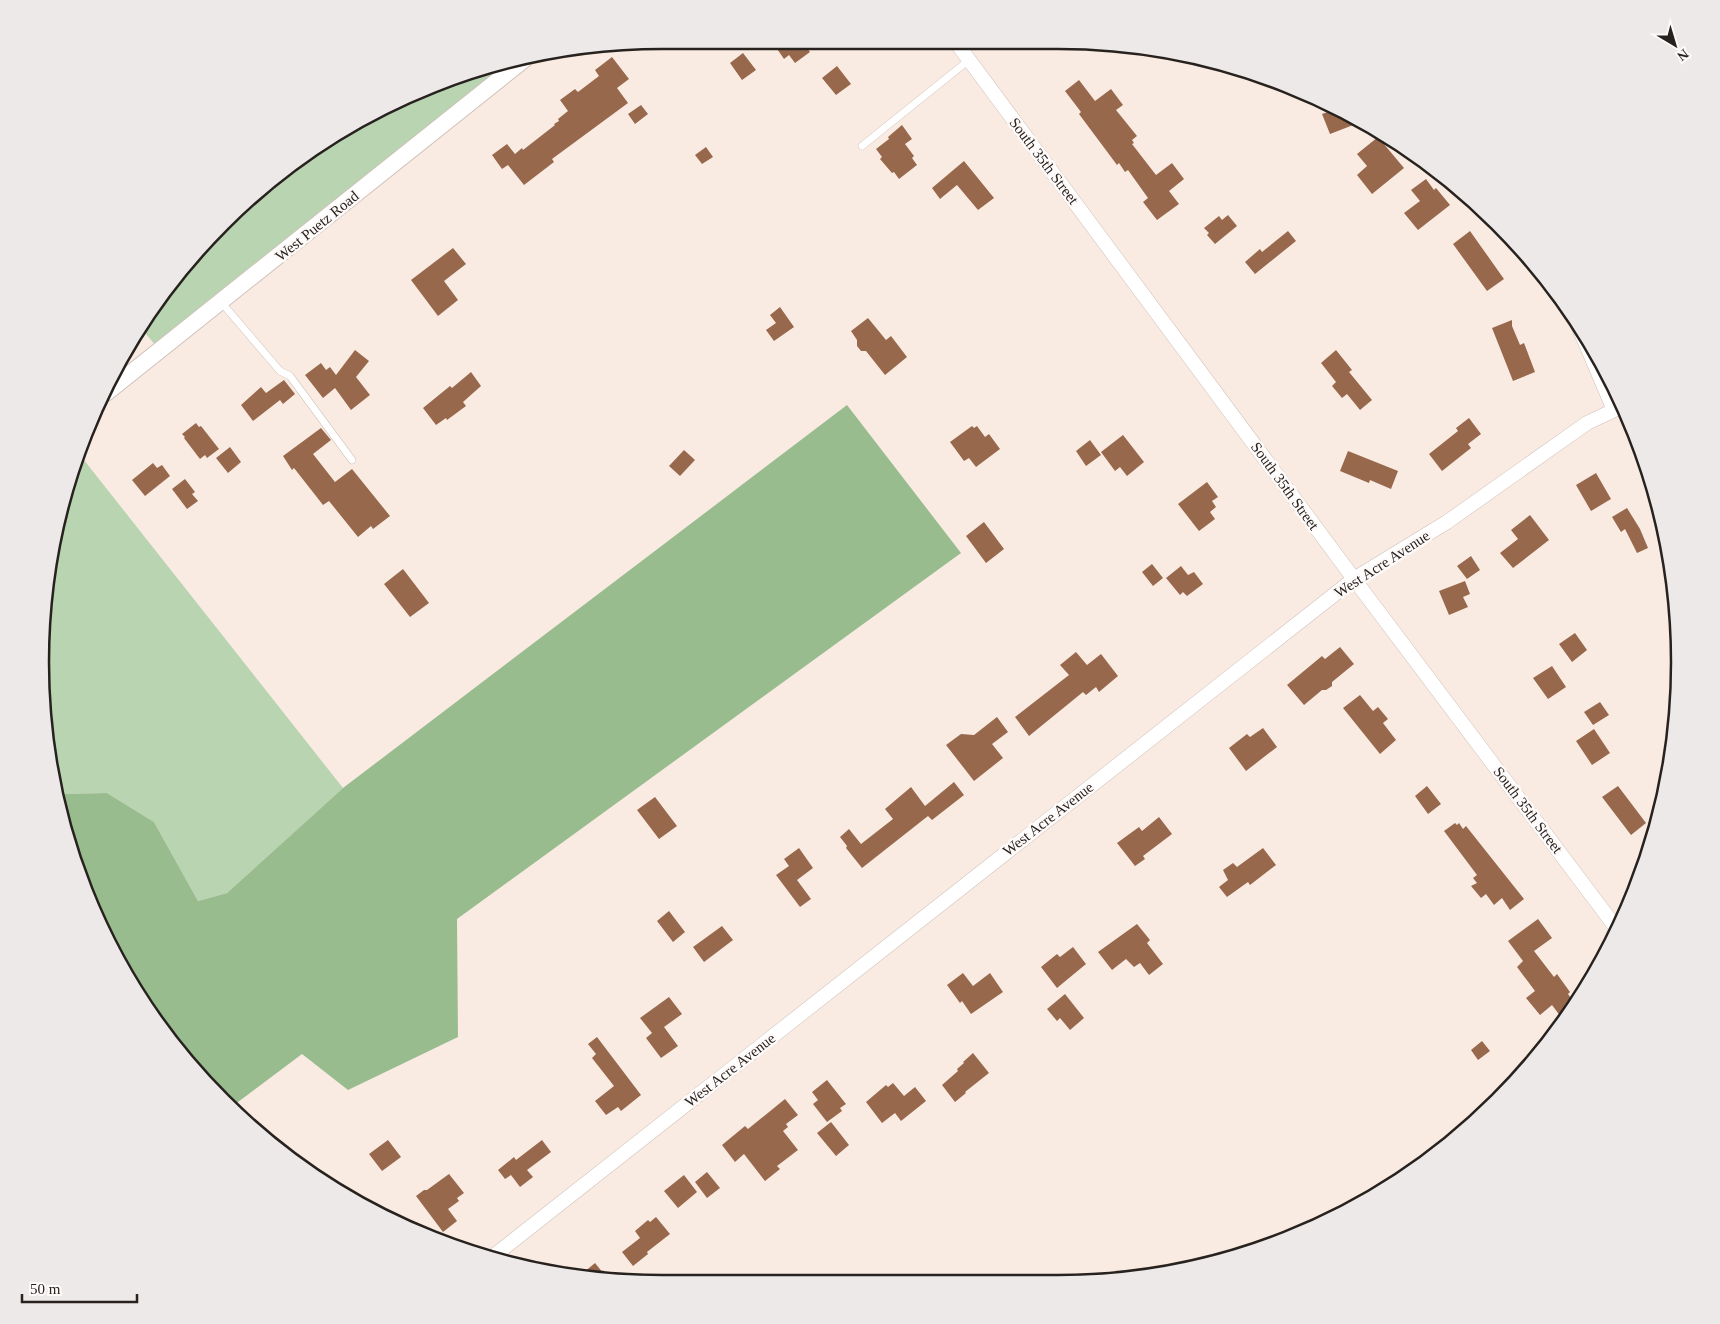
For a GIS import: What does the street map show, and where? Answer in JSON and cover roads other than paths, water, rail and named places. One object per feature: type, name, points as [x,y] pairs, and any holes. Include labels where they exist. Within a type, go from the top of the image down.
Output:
[{"type":"street","name":"South 35th Street","points":[[961,49],[1354,579],[1613,923]]},
{"type":"street","name":"West Puetz Road","points":[[115,385],[514,67]]},
{"type":"street","name":"West Acre Avenue","points":[[498,1253],[1354,579],[1446,522],[1587,423],[1616,409]]},
{"type":"lane","points":[[862,146],[969,60]]},
{"type":"lane","points":[[221,302],[280,372],[290,376],[352,460]]}]
